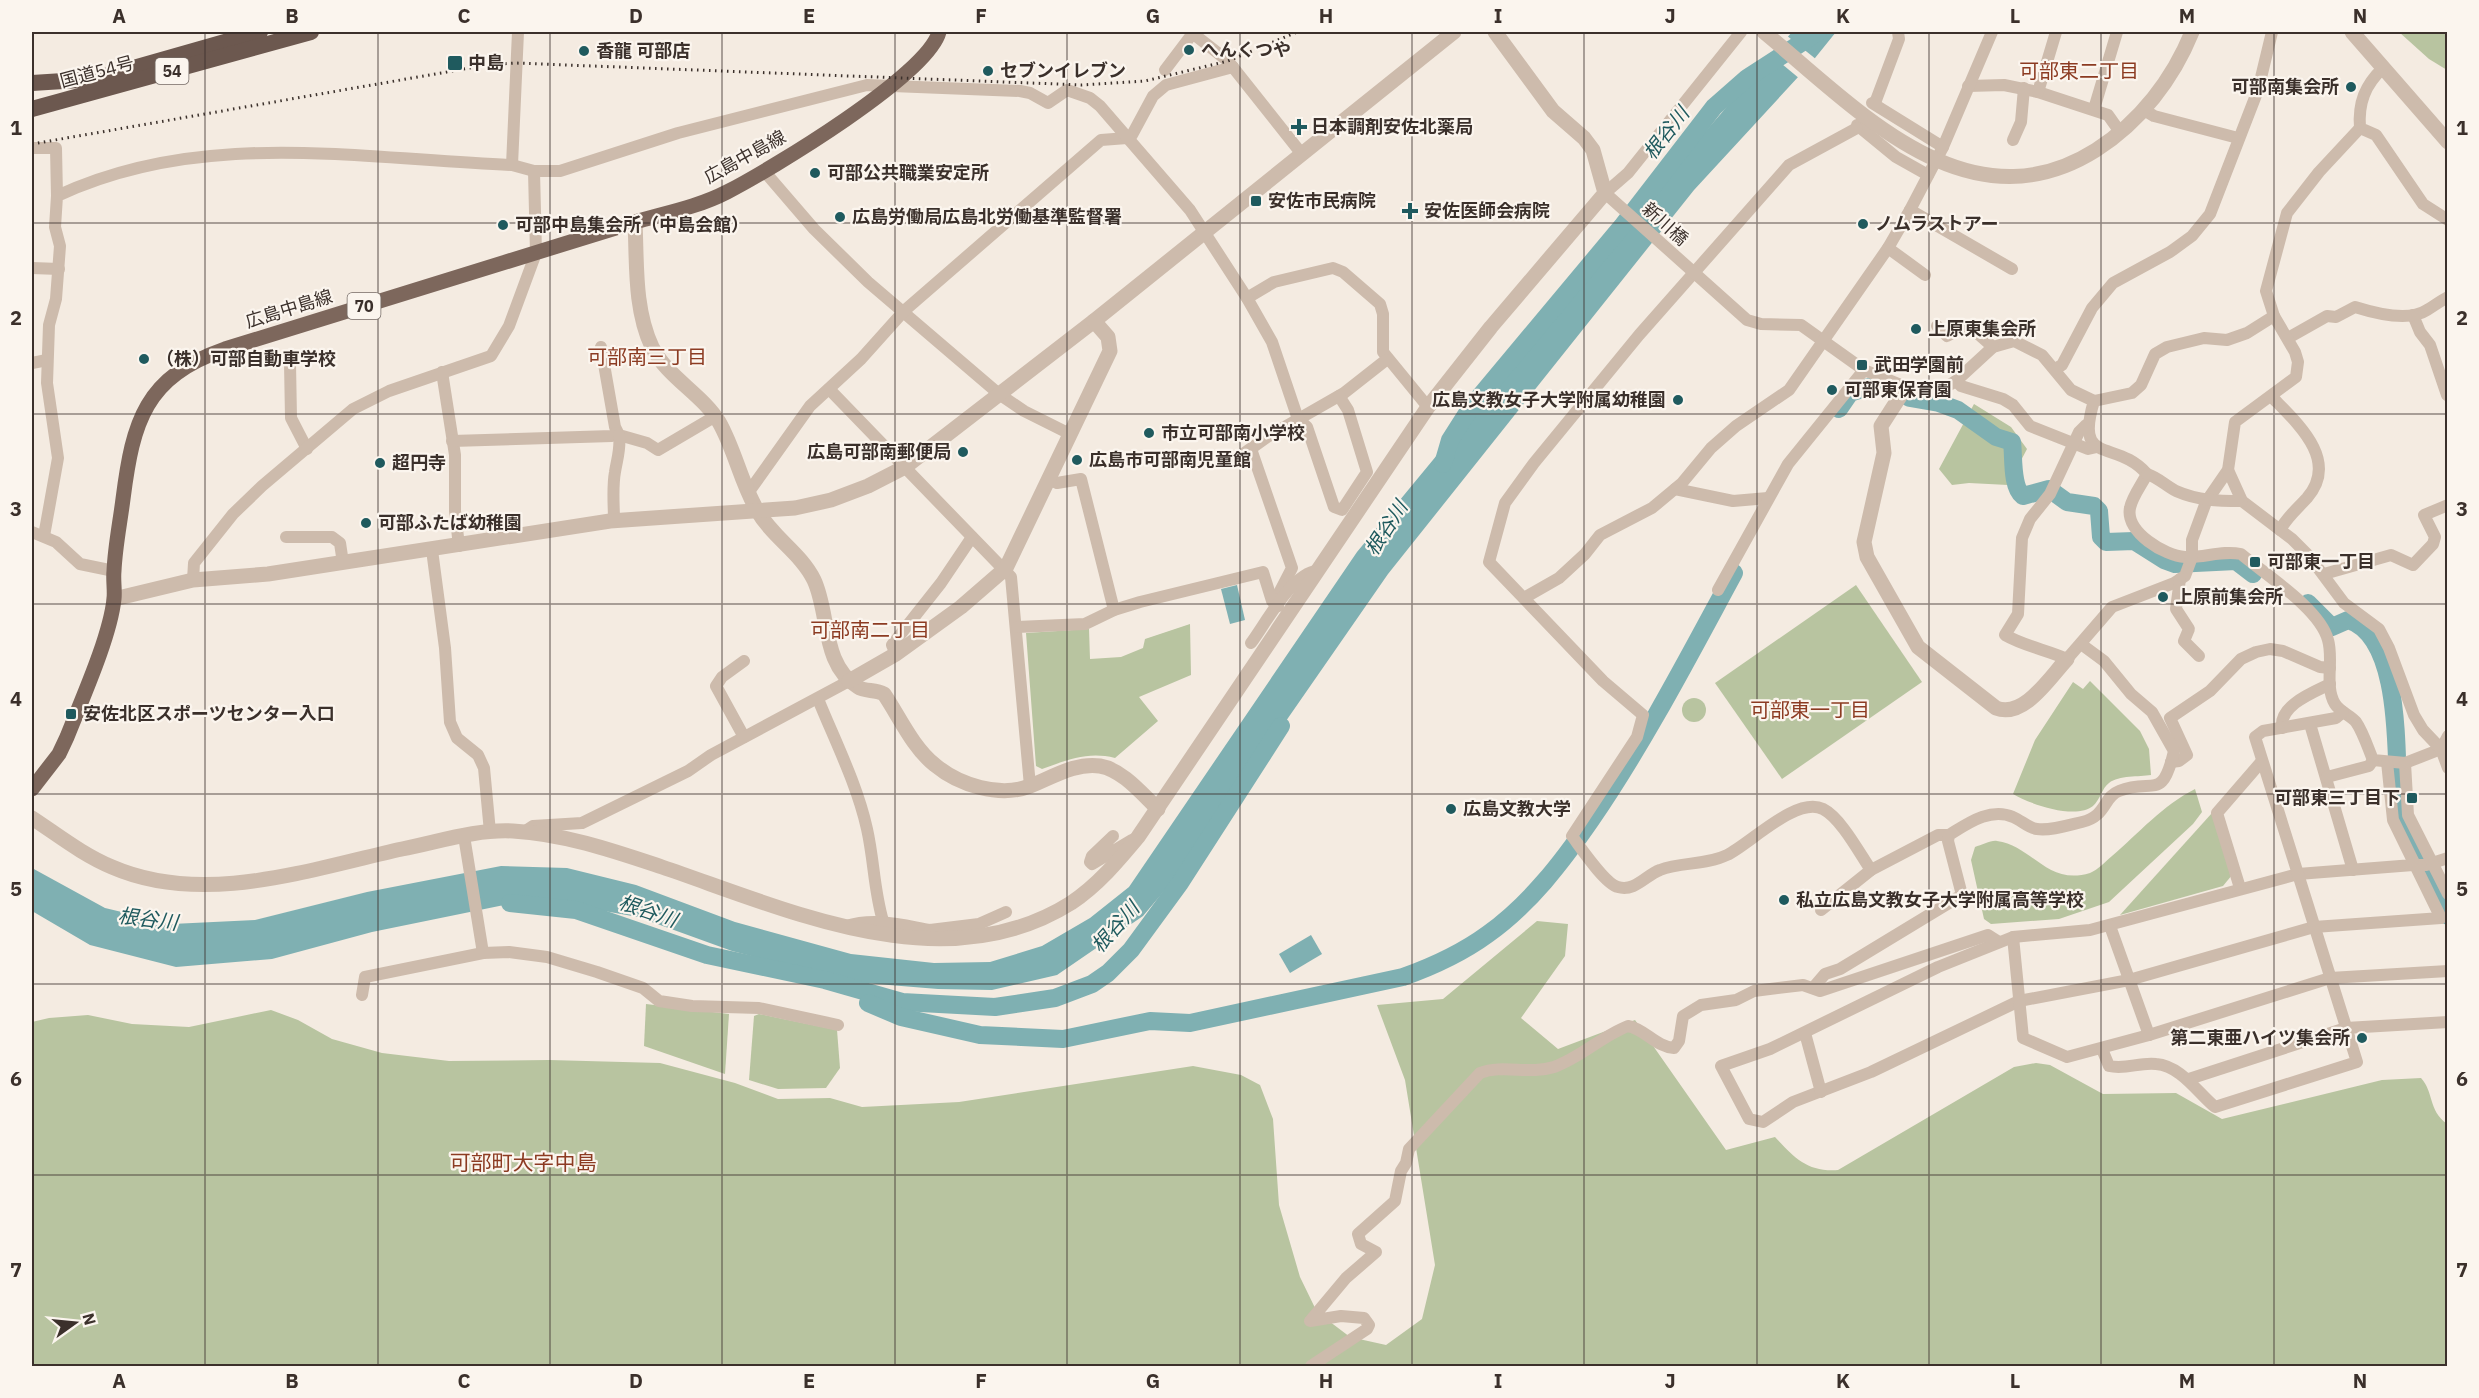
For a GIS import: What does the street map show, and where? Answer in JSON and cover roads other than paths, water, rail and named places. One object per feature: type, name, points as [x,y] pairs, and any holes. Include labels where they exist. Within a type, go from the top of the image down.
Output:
[{"type":"highway","name":"国道54号","points":[[32,83],[95,79],[260,32]]},
{"type":"highway","name":"国道54号","points":[[32,109],[311,32]]},
{"type":"main road","name":"広島中島線","points":[[32,789],[59,754],[67,737],[109,624],[114,599],[114,571],[131,440],[141,417],[156,394],[186,366],[225,349],[700,204],[727,192],[814,141],[888,86],[931,50],[939,32]]},
{"type":"street","points":[[512,165],[518,32]]},
{"type":"street","points":[[1165,70],[1192,32],[1233,67],[1301,153]]},
{"type":"street","points":[[114,599],[193,580],[268,574],[614,521],[795,508],[831,500],[868,486],[905,467],[1094,321],[1455,32]]},
{"type":"street","points":[[1495,32],[1553,111],[1584,138],[1593,150],[1610,198]]},
{"type":"street","points":[[846,926],[860,922],[883,921],[930,934],[989,936],[1033,921],[1070,904],[1113,868],[1158,809],[1428,407],[1491,327],[1610,198],[1740,32]]},
{"type":"street","points":[[1764,32],[1932,168]]},
{"type":"street","points":[[1899,32],[1899,39],[1874,103],[1943,147]]},
{"type":"street","points":[[1524,598],[1559,578],[1585,554],[1600,535],[1652,508],[1675,489],[1712,448],[1749,417],[1790,390],[1888,248],[1910,210],[1943,147],[1992,32]]},
{"type":"street","points":[[2038,92],[2056,32]]},
{"type":"street","points":[[2094,109],[2117,32]]},
{"type":"street","points":[[1871,870],[1834,817],[1822,808],[1806,807],[1773,823],[1726,856],[1659,870],[1634,886],[1618,887],[1609,881],[1576,842],[1636,737],[1643,715],[1603,681],[1489,562],[1505,503],[1581,405],[1693,273],[1789,165],[1857,126],[1896,157],[1932,168],[1976,175],[2023,177],[2062,168],[2087,156],[2120,132],[2144,110],[2163,85],[2192,32]]},
{"type":"street","points":[[2055,369],[2062,365],[2092,308],[2113,284],[2170,252],[2192,236],[2210,214],[2258,90],[2272,32]]},
{"type":"street","points":[[2352,32],[2448,142]]},
{"type":"street","points":[[748,493],[810,405],[861,359],[904,311],[1101,140],[1127,138],[1132,135],[1153,96],[1166,85],[1233,67]]},
{"type":"street","points":[[2360,128],[2358,112],[2363,94],[2369,81],[2383,68]]},
{"type":"street","points":[[57,196],[86,182],[153,163],[242,152],[328,154],[512,165],[534,171],[560,171],[678,133],[867,85],[1020,91],[1030,93],[1048,103],[1067,90],[1100,106],[1190,210],[1205,232],[1247,297],[1272,342],[1298,419],[1307,427],[1334,507],[1342,510],[1368,472],[1348,410],[1339,396]]},
{"type":"street","points":[[1968,86],[2004,85],[2038,92],[2108,115],[2120,132]]},
{"type":"street","points":[[2013,140],[2021,122],[2024,88]]},
{"type":"street","points":[[2144,110],[2154,116],[2238,138]]},
{"type":"street","points":[[2360,128],[2376,135],[2423,204],[2448,220]]},
{"type":"street","points":[[2199,656],[2184,640],[2189,629],[2176,609],[2180,579],[2191,562],[2192,540],[2206,502],[2228,470],[2235,422],[2296,377],[2298,362],[2288,338],[2274,316],[2266,291],[2287,213],[2319,172],[2360,128]]},
{"type":"street","points":[[32,148],[56,148],[55,227],[60,246],[56,299],[49,325],[46,360],[46,383],[58,458],[44,536]]},
{"type":"street","points":[[193,580],[194,563],[233,514],[262,486],[353,409],[389,391],[491,356],[509,326],[536,253],[534,171]]},
{"type":"street","points":[[764,171],[814,229],[868,282],[999,394],[1024,411],[1070,434]]},
{"type":"street","name":"新川橋","points":[[1610,198],[1747,320],[1761,324],[1801,325],[1864,370],[1903,392],[1944,388],[1956,381]]},
{"type":"street","points":[[1910,210],[2012,269]]},
{"type":"street","points":[[636,222],[639,298],[646,331],[653,350],[714,417],[758,512],[774,535],[807,567],[820,596],[828,640],[849,681],[861,689],[877,690],[884,694],[922,751],[934,765],[954,776],[999,792],[1016,791],[1072,769],[1088,765],[1101,766],[1112,769],[1132,784],[1158,809]]},
{"type":"street","points":[[1888,248],[1925,275]]},
{"type":"street","points":[[32,268],[58,268]]},
{"type":"street","points":[[1247,297],[1274,282],[1333,268],[1343,272],[1380,304],[1383,314],[1383,352],[1386,360],[1428,407]]},
{"type":"street","points":[[2288,338],[2327,316],[2336,317],[2355,307],[2372,312],[2413,315],[2448,297]]},
{"type":"street","points":[[2413,315],[2420,332],[2430,345],[2447,395]]},
{"type":"street","points":[[2097,447],[2088,449],[2030,426],[2013,405],[2003,399],[1961,386],[1956,381],[1993,346],[2014,341],[2042,355],[2071,390],[2094,401],[2132,393],[2141,385],[2155,354],[2167,347],[2204,338],[2227,340],[2247,333],[2274,316]]},
{"type":"street","points":[[524,832],[533,826],[582,823],[688,771],[744,737],[818,699],[896,654],[961,607],[1006,568],[1110,351],[1108,338],[1094,321]]},
{"type":"street","points":[[1937,326],[1947,336],[1968,325],[1993,346]]},
{"type":"street","points":[[601,347],[617,434],[619,460],[615,470],[613,492],[614,521]]},
{"type":"street","points":[[32,363],[46,360]]},
{"type":"street","points":[[1232,462],[1298,419],[1339,396],[1386,360]]},
{"type":"street","points":[[290,363],[291,418],[307,449]]},
{"type":"street","points":[[1718,590],[1788,464],[1864,370]]},
{"type":"street","points":[[442,372],[452,441],[459,546]]},
{"type":"street","points":[[829,389],[972,537],[1006,568],[1011,577],[1030,786]]},
{"type":"street","points":[[1903,392],[1881,426],[1884,453],[1864,542],[1867,557],[1918,647],[1996,708],[2003,711],[2022,706],[2081,644],[2112,607],[2180,579]]},
{"type":"street","points":[[2271,396],[2300,427],[2318,453],[2320,465],[2319,479],[2308,497],[2288,516],[2280,530]]},
{"type":"street","points":[[2094,401],[2086,426],[2088,438],[2097,447],[2121,455],[2139,465],[2147,474],[2157,477],[2174,489],[2206,502],[2242,501]]},
{"type":"street","points":[[452,441],[617,434],[647,443],[658,450],[714,417]]},
{"type":"street","points":[[2067,659],[2040,647],[2016,642],[2005,635],[2018,614],[2022,538],[2030,519],[2051,491],[2079,432],[2086,426]]},
{"type":"street","points":[[1251,449],[1292,568],[1277,597],[1278,606]]},
{"type":"street","points":[[2228,470],[2242,501],[2292,539],[2324,574],[2344,603],[2379,629],[2389,648],[2414,715],[2423,730],[2441,749],[2448,768]]},
{"type":"street","points":[[2147,474],[2130,508],[2130,517],[2140,535],[2168,554],[2191,562],[2229,552],[2241,554],[2305,607],[2328,638],[2330,684],[2334,703],[2355,721],[2373,759]]},
{"type":"street","points":[[1048,479],[1057,483],[1081,479],[1114,610]]},
{"type":"street","points":[[1675,489],[1732,501],[1768,498]]},
{"type":"street","points":[[2324,574],[2391,555],[2413,565],[2433,544],[2435,537],[2424,515],[2448,505]]},
{"type":"street","points":[[32,532],[56,542],[80,564],[114,571]]},
{"type":"street","points":[[286,537],[332,537],[340,543],[343,563]]},
{"type":"street","points":[[896,654],[892,645],[941,583],[972,537]]},
{"type":"street","points":[[432,550],[445,648],[450,722],[457,738],[478,755],[484,768],[490,832]]},
{"type":"street","points":[[1251,643],[1296,582],[1307,572],[1317,571]]},
{"type":"street","points":[[1017,627],[1085,624],[1114,610],[1263,572],[1272,601],[1278,606]]},
{"type":"street","points":[[1821,910],[1871,870],[1938,836],[1949,835],[1974,819],[1988,815],[2007,814],[2039,830],[2085,821],[2096,817],[2113,794],[2121,790],[2160,784],[2169,775],[2174,751],[2152,712],[2131,694],[2104,661],[2081,644]]},
{"type":"street","points":[[2171,762],[2179,761],[2187,755],[2170,718],[2210,691],[2241,659],[2256,652],[2283,651],[2320,667],[2330,668]]},
{"type":"street","points":[[744,661],[722,677],[716,686],[744,737]]},
{"type":"street","points":[[2282,728],[2281,723],[2289,709],[2300,700],[2330,684]]},
{"type":"street","points":[[818,699],[856,792],[867,829],[878,905],[883,921]]},
{"type":"street","points":[[2102,1049],[2109,1066],[2120,1069],[2156,1064],[2189,1079],[2196,1091],[2215,1107],[2357,1062],[2255,737],[2263,731],[2336,718],[2343,712]]},
{"type":"street","points":[[2310,724],[2353,870]]},
{"type":"street","points":[[2373,759],[2396,763],[2441,749],[2448,736]]},
{"type":"street","points":[[2327,777],[2369,766],[2373,759]]},
{"type":"street","points":[[2240,888],[2217,813],[2262,761]]},
{"type":"street","points":[[2396,763],[2393,820],[2422,865],[2448,894]]},
{"type":"street","points":[[2396,763],[2422,865],[2441,918],[2314,927],[2129,980],[2019,1000],[1871,1072],[1793,1102],[1763,1122],[1749,1119],[1721,1066],[1805,1033],[1938,967],[2013,937],[2110,926],[2240,888],[2298,874],[2422,865],[2448,858]]},
{"type":"street","points":[[32,818],[88,855],[114,868],[139,876],[184,884],[257,881],[464,840],[490,832],[524,832],[564,837],[623,854],[801,914],[898,937],[930,934],[979,924],[1006,912]]},
{"type":"street","points":[[1813,988],[1825,974],[1840,969],[1962,895],[1948,841],[1949,835]]},
{"type":"street","points":[[1113,836],[1092,856],[1090,862],[1092,864],[1138,837]]},
{"type":"street","points":[[464,840],[482,950]]},
{"type":"street","points":[[2110,926],[2149,1035]]},
{"type":"street","points":[[1311,1366],[1367,1329],[1369,1325],[1364,1318],[1341,1316],[1310,1321],[1346,1278],[1376,1252],[1361,1244],[1358,1234],[1395,1201],[1401,1171],[1406,1163],[1409,1149],[1479,1073],[1491,1069],[1539,1070],[1555,1066],[1628,1026],[1634,1027],[1665,1048],[1674,1048],[1678,1041],[1683,1016],[1701,1005],[1736,1000],[1754,991],[1766,989],[1803,986],[1820,991],[1988,935],[2000,942]]},
{"type":"street","points":[[2013,937],[2023,1038],[2067,1057],[2149,1035],[2330,978],[2448,970]]},
{"type":"street","points":[[362,995],[365,976],[482,950],[547,957],[643,988],[659,1001],[692,1006],[759,1008],[838,1025]]},
{"type":"street","points":[[2189,1079],[2346,1028],[2448,1022]]},
{"type":"street","points":[[1805,1033],[1821,1092]]},
{"type":"water","points":[[1792,32],[1836,32],[1811,63],[1694,190],[1388,574],[1186,865],[1143,916],[1057,975],[992,990],[938,989],[852,982],[732,951],[638,917],[570,905],[509,904],[372,932],[272,959],[176,967],[90,945],[32,911],[32,868],[105,908],[172,924],[255,920],[367,892],[501,866],[567,868],[636,885],[735,922],[851,954],[934,963],[990,962],[1042,946],[1090,918],[1129,887],[1357,552],[1678,163]]},
{"type":"water","points":[[1237,585],[1245,620],[1230,624],[1221,589]]},
{"type":"water","points":[[1311,935],[1322,954],[1290,973],[1279,954]]},
{"type":"waterway","name":"根谷川","points":[[1443,464],[1450,440],[1471,407],[1623,225],[1714,107],[1747,78],[1818,32]]},
{"type":"waterway","points":[[1839,409],[1850,393],[1878,384],[1910,398],[1939,403],[1958,410],[1996,437],[2012,442],[2015,479],[2019,492],[2023,496],[2049,489],[2067,502],[2094,506],[2099,511],[2101,537],[2106,542],[2134,541],[2164,560],[2175,564],[2236,561],[2253,574]]},
{"type":"waterway","points":[[868,1003],[901,1017],[980,1035],[1063,1039],[1150,1021],[1190,1023],[1403,977],[1447,959],[1478,941],[1518,909],[1569,851],[1611,790],[1648,729],[1734,573]]},
{"type":"waterway","points":[[2308,603],[2332,627],[2348,620],[2365,630],[2377,647],[2392,695],[2400,822],[2416,858],[2448,916]]},
{"type":"waterway","name":"根谷川","points":[[510,903],[576,910],[707,955],[825,980],[902,1002],[995,1007],[1055,998],[1092,984],[1108,973],[1131,950],[1180,883],[1281,726]]},
{"type":"railway","points":[[32,144],[487,65],[515,63],[1082,85],[1145,81],[1228,61],[1297,32]]},
{"type":"place","name":"へんくつや","points":[[1189,50]]},
{"type":"place","name":"香龍 可部店","points":[[584,51]]},
{"type":"place","name":"中島","points":[[455,63]]},
{"type":"place","name":"セブンイレブン","points":[[988,71]]},
{"type":"place","name":"可部南集会所","points":[[2351,87]]},
{"type":"place","name":"日本調剤安佐北薬局","points":[[1299,127]]},
{"type":"place","name":"可部公共職業安定所","points":[[815,173]]},
{"type":"place","name":"安佐市民病院","points":[[1256,201]]},
{"type":"place","name":"安佐医師会病院","points":[[1410,211]]},
{"type":"place","name":"広島労働局広島北労働基準監督署","points":[[840,217]]},
{"type":"place","name":"ノムラストアー","points":[[1863,224]]},
{"type":"place","name":"可部中島集会所（中島会館）","points":[[503,225]]},
{"type":"place","name":"上原東集会所","points":[[1916,329]]},
{"type":"place","name":"（株）可部自動車学校","points":[[144,359]]},
{"type":"place","name":"武田学園前","points":[[1862,365]]},
{"type":"place","name":"可部東保育園","points":[[1832,390]]},
{"type":"place","name":"広島文教女子大学附属幼稚園","points":[[1678,400]]},
{"type":"place","name":"市立可部南小学校","points":[[1149,433]]},
{"type":"place","name":"広島可部南郵便局","points":[[963,452]]},
{"type":"place","name":"広島市可部南児童館","points":[[1077,460]]},
{"type":"place","name":"超円寺","points":[[380,463]]},
{"type":"place","name":"可部ふたば幼稚園","points":[[366,523]]},
{"type":"place","name":"可部東一丁目","points":[[2255,562]]},
{"type":"place","name":"上原前集会所","points":[[2163,597]]},
{"type":"place","name":"安佐北区スポーツセンター入口","points":[[71,714]]},
{"type":"place","name":"可部東三丁目下","points":[[2412,798]]},
{"type":"place","name":"広島文教大学","points":[[1451,809]]},
{"type":"place","name":"私立広島文教女子大学附属高等学校","points":[[1784,900]]},
{"type":"place","name":"第二東亜ハイツ集会所","points":[[2362,1038]]},
{"type":"district","name":"可部東二丁目","points":[[2079,71]]},
{"type":"district","name":"可部南三丁目","points":[[647,357]]},
{"type":"district","name":"可部南二丁目","points":[[870,630]]},
{"type":"district","name":"可部東一丁目","points":[[1810,710]]},
{"type":"district","name":"可部町大字中島","points":[[523,1163]]}]
